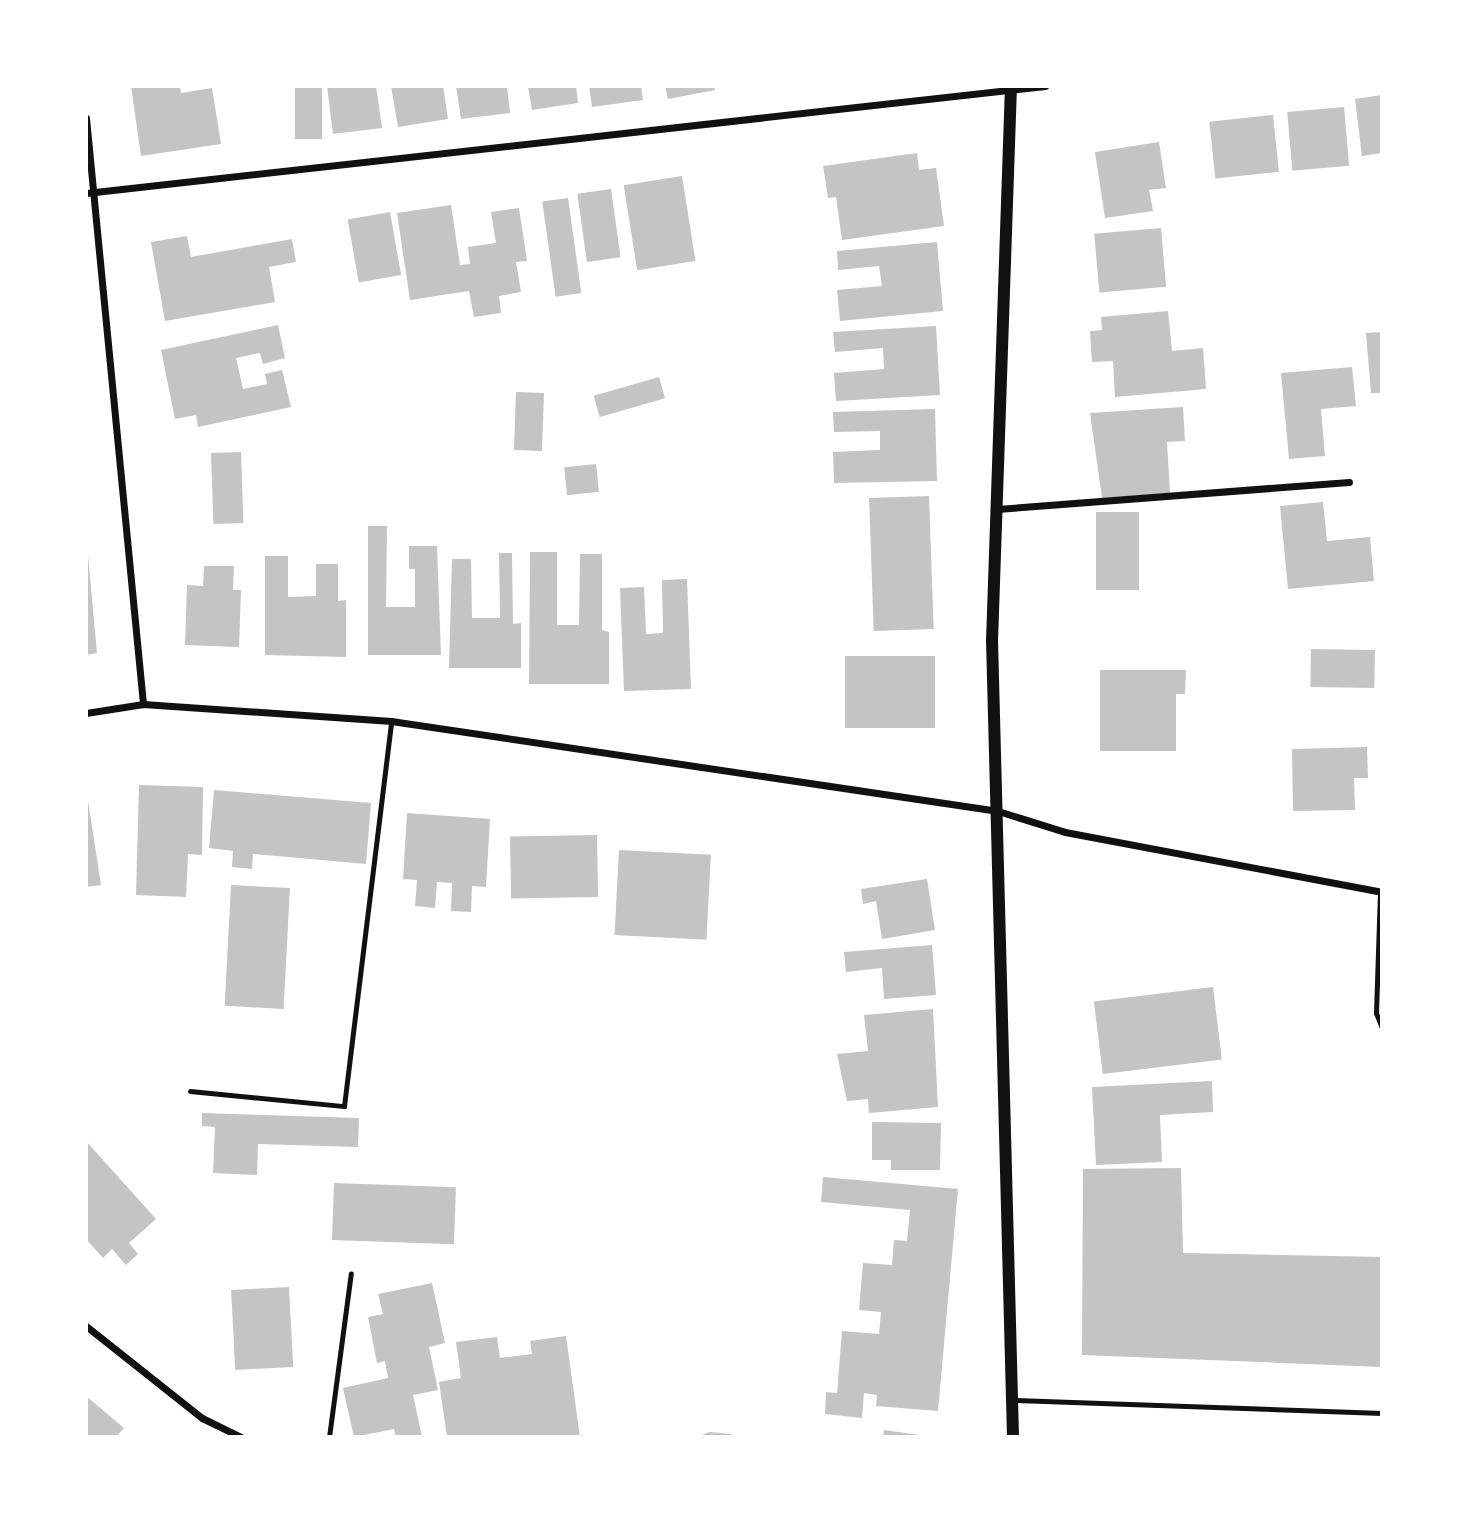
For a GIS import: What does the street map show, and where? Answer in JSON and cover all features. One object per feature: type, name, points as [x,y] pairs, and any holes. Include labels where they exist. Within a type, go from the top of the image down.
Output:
[{"type":"street","points":[[90,193],[1045,86]]},
{"type":"street","points":[[1011,88],[992,640],[1013,1437]]},
{"type":"street","points":[[86,118],[90,193],[144,704]]},
{"type":"street","points":[[997,509],[1349,482]]},
{"type":"street","points":[[86,713],[144,704],[391,721],[998,811],[1065,832],[1381,892]]},
{"type":"street","points":[[86,1326],[202,1418],[241,1437]]},
{"type":"lane","points":[[190,1091],[344,1106],[391,721]]},
{"type":"lane","points":[[1381,892],[1376,1013],[1382,1028]]},
{"type":"lane","points":[[329,1437],[351,1273]]},
{"type":"lane","points":[[1012,1400],[1382,1413]]},
{"type":"building","points":[[131,86],[180,86],[181,93],[212,88],[221,144],[141,156]]},
{"type":"building","points":[[295,86],[322,86],[322,139],[295,139]]},
{"type":"building","points":[[327,86],[376,86],[382,128],[333,134]]},
{"type":"building","points":[[391,86],[443,86],[448,119],[398,127]]},
{"type":"building","points":[[456,86],[507,86],[510,113],[461,119]]},
{"type":"building","points":[[528,86],[576,86],[578,103],[532,110]]},
{"type":"building","points":[[589,86],[641,86],[643,100],[592,107]]},
{"type":"building","points":[[665,86],[714,86],[715,90],[668,99]]},
{"type":"building","points":[[1382,95],[1382,153],[1362,156],[1355,99]]},
{"type":"building","points":[[1344,107],[1349,166],[1292,171],[1287,112]]},
{"type":"building","points":[[1273,115],[1279,172],[1215,178],[1209,122]]},
{"type":"building","points":[[1159,142],[1166,188],[1149,190],[1153,211],[1105,218],[1095,152]]},
{"type":"building","points":[[917,153],[919,170],[936,168],[944,226],[842,240],[836,197],[828,198],[823,166]]},
{"type":"building","points":[[682,176],[695,261],[637,270],[624,185]]},
{"type":"building","points":[[611,189],[621,257],[587,262],[577,194]]},
{"type":"building","points":[[568,198],[581,293],[556,297],[542,202]]},
{"type":"building","points":[[451,205],[460,265],[470,264],[468,247],[496,243],[491,212],[519,208],[527,261],[516,262],[521,292],[499,296],[501,313],[474,317],[469,291],[410,300],[397,213]]},
{"type":"building","points":[[390,212],[401,275],[359,282],[348,219]]},
{"type":"building","points":[[1161,228],[1166,287],[1099,293],[1094,234]]},
{"type":"building","points":[[187,236],[191,257],[292,239],[296,262],[269,267],[275,302],[165,321],[151,242]]},
{"type":"building","points":[[937,242],[943,311],[840,321],[837,290],[882,286],[879,266],[838,270],[837,251]]},
{"type":"building","points":[[1168,311],[1172,351],[1203,348],[1206,389],[1115,397],[1113,361],[1092,362],[1090,331],[1102,330],[1101,317]]},
{"type":"building","points":[[278,325],[285,358],[263,364],[260,353],[236,358],[243,389],[267,384],[265,374],[282,370],[291,407],[198,427],[196,415],[175,419],[161,350]]},
{"type":"building","points":[[936,326],[940,395],[836,401],[834,373],[884,369],[883,348],[835,352],[833,332]]},
{"type":"building","points":[[1382,332],[1382,393],[1371,393],[1366,333]]},
{"type":"building","points":[[1352,367],[1356,406],[1321,409],[1325,456],[1289,459],[1281,373]]},
{"type":"building","points":[[659,377],[665,398],[600,417],[594,396]]},
{"type":"building","points":[[516,392],[544,393],[542,451],[514,450]]},
{"type":"building","points":[[1183,407],[1185,441],[1167,442],[1170,493],[1102,498],[1090,413]]},
{"type":"building","points":[[935,409],[937,481],[834,483],[833,452],[880,450],[880,431],[834,432],[833,412]]},
{"type":"building","points":[[241,452],[243,523],[213,524],[211,453]]},
{"type":"building","points":[[596,464],[599,492],[567,495],[564,467]]},
{"type":"building","points":[[929,496],[934,629],[874,631],[869,498]]},
{"type":"building","points":[[1323,502],[1327,541],[1370,537],[1374,581],[1288,589],[1280,506]]},
{"type":"building","points":[[1096,512],[1139,512],[1139,590],[1096,590]]},
{"type":"building","points":[[368,526],[387,526],[386,607],[415,607],[415,569],[409,569],[409,546],[437,546],[441,655],[368,655]]},
{"type":"building","points":[[86,534],[97,653],[86,655]]},
{"type":"building","points":[[530,552],[557,552],[557,625],[579,625],[580,554],[602,554],[602,630],[609,632],[609,684],[529,684]]},
{"type":"building","points":[[499,553],[512,553],[513,624],[521,623],[521,668],[449,668],[452,559],[471,559],[472,618],[500,618]]},
{"type":"building","points":[[265,556],[288,556],[288,597],[316,596],[316,564],[338,564],[338,601],[346,600],[346,657],[265,655]]},
{"type":"building","points":[[204,566],[234,566],[233,590],[241,590],[239,647],[185,645],[187,585],[203,586]]},
{"type":"building","points":[[687,579],[691,689],[624,691],[620,588],[644,587],[646,634],[663,633],[662,580]]},
{"type":"building","points":[[1311,649],[1375,650],[1374,688],[1310,687]]},
{"type":"building","points":[[845,656],[935,656],[935,728],[845,728]]},
{"type":"building","points":[[1100,670],[1186,670],[1185,694],[1176,694],[1176,751],[1100,751]]},
{"type":"building","points":[[1367,747],[1368,778],[1354,778],[1355,810],[1293,811],[1292,749]]},
{"type":"building","points":[[139,785],[203,787],[202,855],[188,854],[186,897],[136,895]]},
{"type":"building","points":[[86,788],[101,885],[86,887]]},
{"type":"building","points":[[214,790],[371,803],[366,864],[253,854],[252,869],[232,867],[233,851],[209,848]]},
{"type":"building","points":[[407,813],[490,819],[486,887],[472,886],[471,912],[451,911],[452,883],[437,882],[435,908],[415,906],[417,880],[403,879]]},
{"type":"building","points":[[597,835],[598,897],[511,899],[510,837]]},
{"type":"building","points":[[619,850],[711,855],[706,940],[615,935]]},
{"type":"building","points":[[927,879],[935,930],[882,939],[876,901],[863,904],[861,889]]},
{"type":"building","points":[[231,885],[290,888],[284,1009],[225,1006]]},
{"type":"building","points":[[932,945],[936,995],[884,999],[882,968],[846,972],[844,952]]},
{"type":"building","points":[[1213,987],[1222,1059],[1103,1074],[1094,1002]]},
{"type":"building","points":[[933,1009],[938,1107],[869,1113],[868,1099],[847,1101],[837,1054],[868,1051],[864,1015]]},
{"type":"building","points":[[1212,1081],[1213,1112],[1160,1115],[1162,1162],[1096,1165],[1092,1087]]},
{"type":"building","points":[[202,1113],[359,1118],[358,1147],[258,1144],[257,1175],[213,1173],[215,1127],[202,1126]]},
{"type":"building","points":[[872,1122],[941,1123],[940,1170],[891,1170],[891,1160],[872,1160]]},
{"type":"building","points":[[86,1141],[156,1219],[129,1243],[138,1254],[126,1265],[112,1249],[103,1258],[86,1239]]},
{"type":"building","points":[[1181,1168],[1183,1253],[1382,1257],[1382,1367],[1082,1355],[1083,1169]]},
{"type":"building","points":[[823,1177],[958,1189],[938,1411],[876,1406],[877,1395],[864,1393],[862,1418],[825,1414],[826,1392],[837,1393],[842,1331],[879,1334],[881,1312],[859,1310],[863,1263],[892,1265],[894,1240],[907,1241],[910,1210],[821,1202]]},
{"type":"building","points":[[334,1183],[456,1187],[454,1244],[332,1240]]},
{"type":"building","points":[[432,1283],[445,1343],[429,1347],[438,1390],[413,1395],[422,1437],[396,1437],[394,1429],[354,1437],[343,1388],[388,1378],[385,1361],[377,1363],[368,1317],[383,1314],[378,1294]]},
{"type":"building","points":[[289,1287],[293,1367],[235,1370],[231,1290]]},
{"type":"building","points":[[566,1336],[580,1437],[447,1437],[439,1382],[461,1378],[456,1342],[497,1337],[500,1358],[532,1354],[530,1341]]},
{"type":"building","points":[[86,1396],[124,1428],[116,1437],[86,1437]]},
{"type":"building","points":[[884,1430],[927,1436],[927,1437],[883,1437]]},
{"type":"building","points":[[710,1432],[731,1434],[732,1437],[695,1437]]}]
